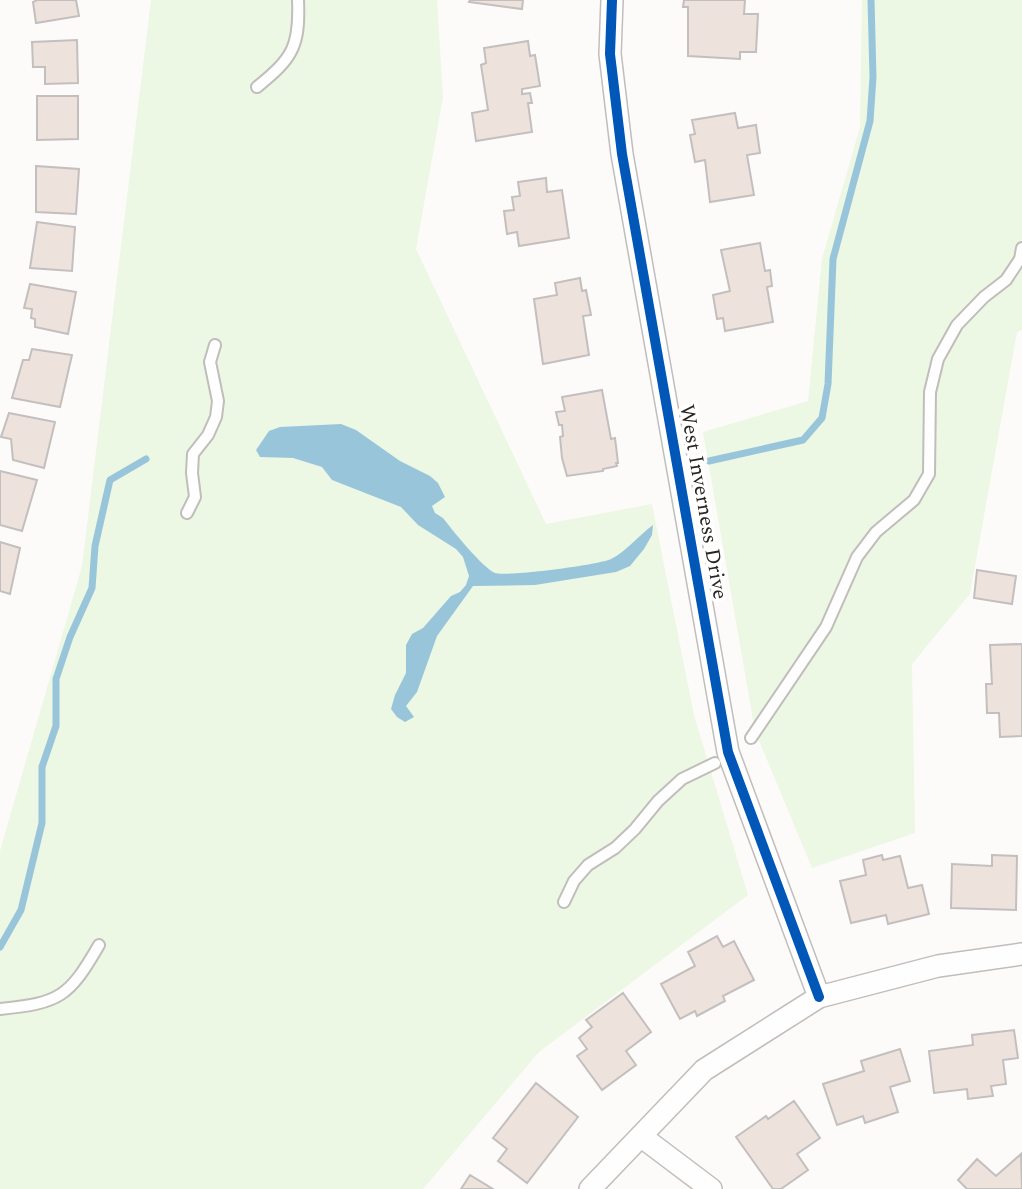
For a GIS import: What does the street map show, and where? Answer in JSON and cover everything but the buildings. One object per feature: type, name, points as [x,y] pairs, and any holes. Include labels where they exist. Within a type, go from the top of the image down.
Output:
[{"type":"street","name":"West Inverness Drive","points":[[612,0],[610,54],[622,154],[728,752],[820,997]]},
{"type":"street","points":[[590,1189],[704,1070],[820,997],[938,966],[1022,954]]},
{"type":"street","points":[[642,1137],[711,1189]]},
{"type":"lane","points":[[257,87],[277,71],[293,50],[299,26],[298,0]]},
{"type":"lane","points":[[751,738],[826,627],[857,557],[876,532],[914,500],[929,474],[930,392],[938,359],[957,325],[984,297],[1006,280],[1020,259],[1022,248]]},
{"type":"lane","points":[[187,513],[195,497],[193,454],[208,435],[216,417],[218,401],[210,362],[215,345]]},
{"type":"lane","points":[[564,902],[574,881],[588,865],[615,848],[635,830],[682,779],[715,763]]},
{"type":"lane","points":[[0,1009],[36,1005],[60,996],[82,975],[99,944]]},
{"type":"green space","points":[[151,0],[437,0],[443,97],[416,249],[546,524],[652,504],[694,715],[748,895],[539,1052],[423,1189],[0,1189],[0,851],[82,566]]},
{"type":"green space","points":[[862,0],[1022,0],[1022,330],[1017,332],[970,594],[912,664],[915,833],[812,868],[755,731],[703,432],[808,401],[822,259],[860,127]]},
{"type":"water","points":[[341,424],[356,430],[400,461],[438,483],[445,497],[432,506],[435,513],[443,518],[476,557],[495,573],[533,572],[603,561],[622,552],[653,525],[652,535],[630,566],[616,572],[535,585],[473,586],[437,636],[417,692],[406,706],[414,717],[405,722],[391,709],[406,673],[406,645],[412,634],[423,628],[451,596],[460,592],[469,576],[463,557],[456,549],[418,525],[401,507],[332,480],[322,467],[293,458],[260,457],[256,450],[269,431],[280,427]]},
{"type":"waterway","points":[[709,461],[803,440],[822,418],[828,384],[833,259],[870,121],[873,77],[871,0]]},
{"type":"waterway","points":[[0,947],[21,910],[42,823],[42,767],[56,726],[56,679],[70,637],[92,588],[95,546],[110,480],[146,459]]},
{"type":"cycle path","points":[[612,0],[610,54],[622,154],[728,752],[819,997]]}]
